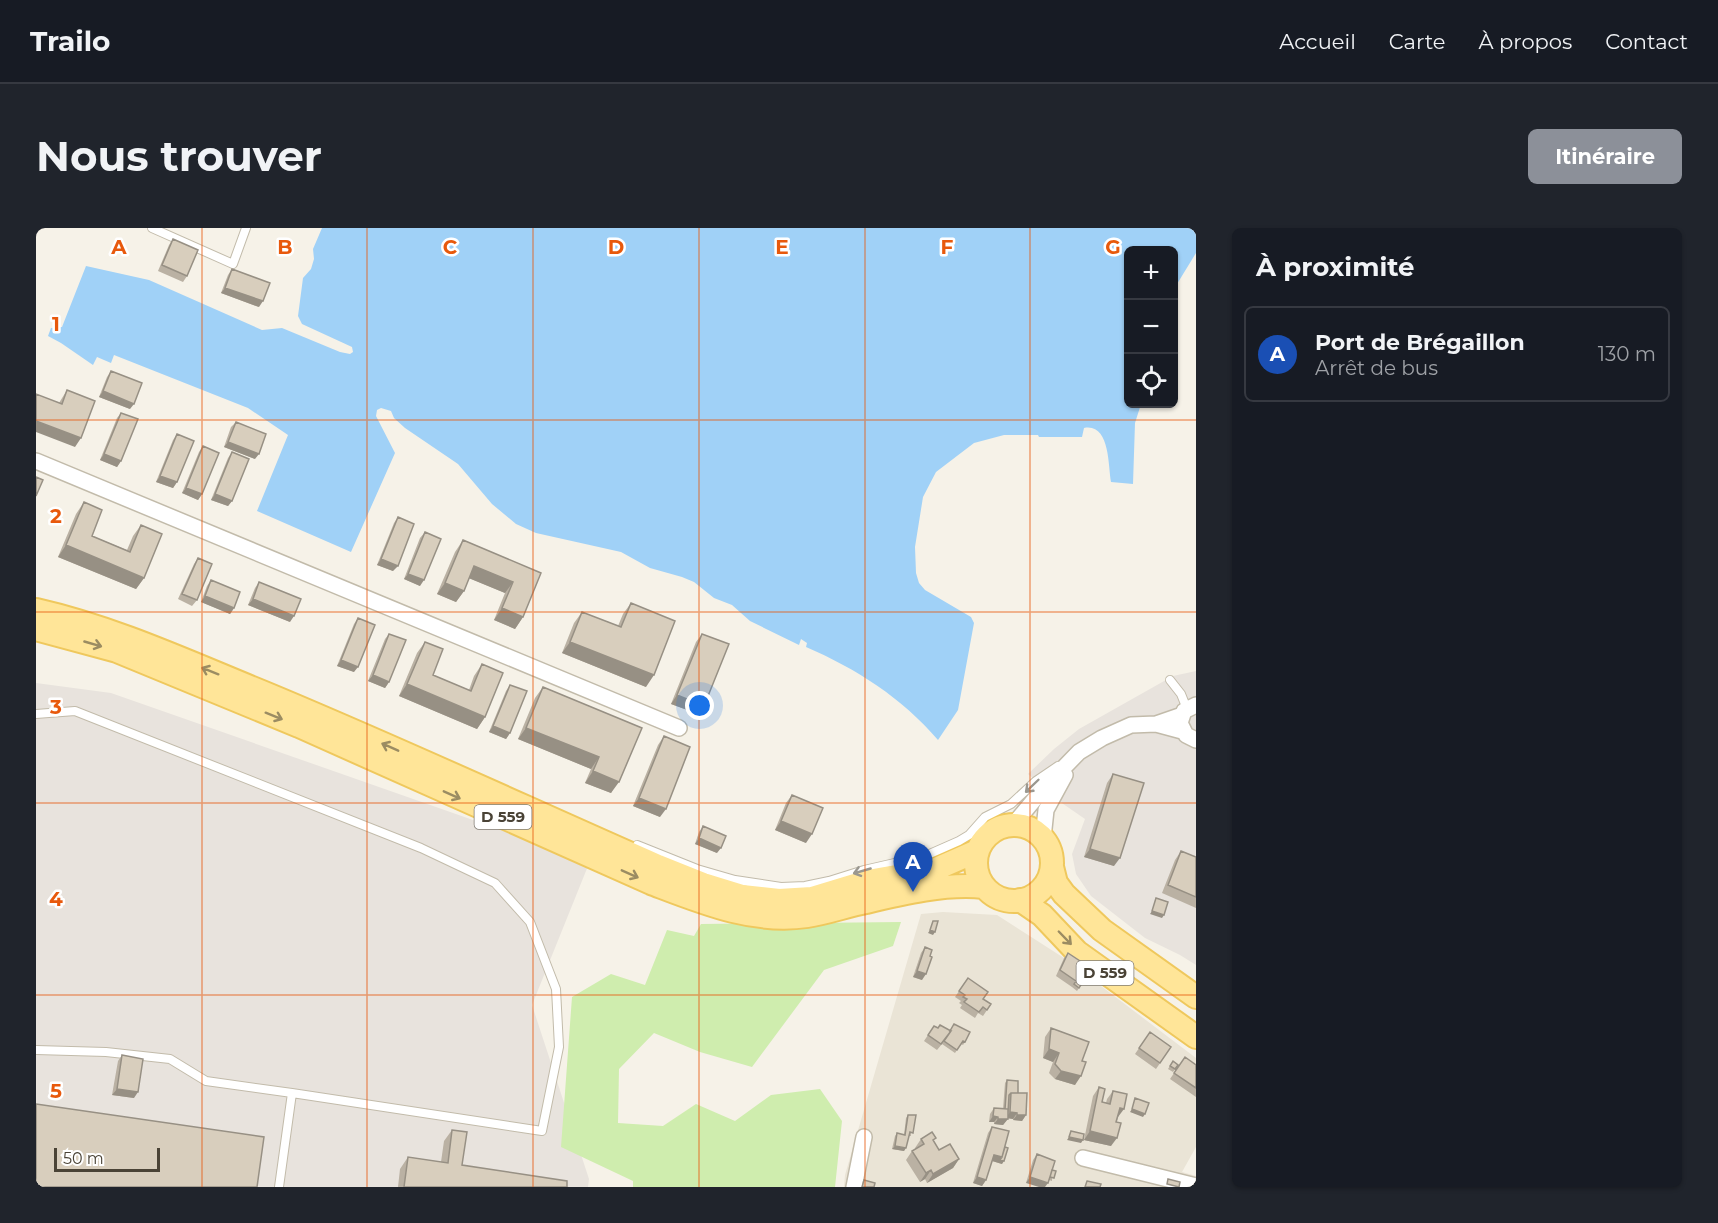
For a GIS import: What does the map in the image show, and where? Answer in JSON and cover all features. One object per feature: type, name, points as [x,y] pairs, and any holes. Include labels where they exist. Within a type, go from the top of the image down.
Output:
[{"type":"main road","name":"D 559","points":[[36,610],[71,618],[124,635],[307,711],[703,884],[742,896],[779,900],[812,898],[868,881],[936,869],[977,851]]},
{"type":"main road","name":"D 559","points":[[36,629],[117,651],[299,726],[651,883],[736,912],[776,917],[807,916],[913,892],[984,887]]},
{"type":"main road","points":[[1004,825],[1025,826],[1043,838],[1049,847],[1052,867],[1042,889],[1032,896],[1020,900],[1001,899],[984,887],[976,870],[977,851],[987,835],[1004,825]]},
{"type":"main road","name":"D 559","points":[[1052,867],[1056,883],[1064,894],[1102,930],[1165,975],[1192,989]]},
{"type":"main road","name":"D 559","points":[[1020,900],[1042,915],[1077,952],[1196,1037]]},
{"type":"street","points":[[36,461],[679,728]]},
{"type":"street","points":[[1156,724],[1188,710]]},
{"type":"street","points":[[1182,731],[1180,723],[1188,710]]},
{"type":"street","points":[[1014,824],[1044,788],[1079,752],[1102,738],[1131,725],[1156,724],[1182,731],[1196,740]]},
{"type":"street","points":[[1043,838],[1046,810],[1079,752]]},
{"type":"street","points":[[854,1187],[864,1137]]},
{"type":"street","points":[[1083,1158],[1196,1186]]},
{"type":"lane","points":[[152,228],[232,264],[246,228]]},
{"type":"lane","points":[[1170,680],[1181,694],[1188,710]]},
{"type":"lane","points":[[36,714],[75,711],[421,848],[495,883],[530,922],[556,988],[559,1047],[542,1131],[206,1081],[170,1059],[106,1052],[36,1050]]},
{"type":"lane","points":[[627,841],[696,869],[735,880],[781,888],[805,886],[944,849],[969,835],[985,817],[1011,804],[1036,781],[1079,752]]},
{"type":"lane","points":[[541,814],[616,838]]},
{"type":"lane","points":[[279,1187],[292,1093]]},
{"type":"shaded area","points":[[1196,671],[1196,965],[1145,938],[1091,896],[1076,874],[1072,854],[1085,819],[1056,799],[1028,774],[1079,729],[1173,676]]},
{"type":"shaded area","points":[[36,683],[111,693],[590,861],[532,1005],[589,1179],[588,1187],[36,1187]]},
{"type":"shaded area","points":[[943,912],[997,915],[1064,958],[1196,1058],[1196,1147],[1182,1172],[1196,1176],[1196,1187],[844,1187],[845,1175],[921,914]]},
{"type":"green space","points":[[901,922],[893,946],[824,970],[752,1067],[700,1052],[654,1033],[619,1069],[618,1123],[663,1126],[696,1104],[735,1121],[771,1095],[820,1089],[842,1121],[835,1187],[633,1187],[633,1181],[561,1147],[572,997],[611,974],[645,985],[667,930],[694,936],[701,924]]},
{"type":"water","points":[[322,228],[1196,228],[1196,253],[1178,282],[1178,246],[1124,246],[1124,408],[1140,408],[1135,423],[1133,484],[1111,482],[1103,438],[1093,428],[1084,428],[1082,437],[1004,435],[974,443],[936,472],[923,497],[915,547],[916,573],[919,583],[925,590],[971,617],[974,623],[958,710],[938,740],[909,711],[878,686],[806,647],[807,643],[801,639],[799,645],[750,621],[732,605],[714,598],[694,582],[650,568],[621,552],[536,533],[516,524],[492,504],[458,464],[405,428],[394,418],[391,411],[381,408],[377,410],[376,416],[395,453],[351,552],[257,511],[288,435],[248,408],[114,355],[111,363],[97,357],[93,365],[48,336],[51,328],[62,327],[86,266],[149,280],[262,330],[282,328],[350,354],[353,352],[352,347],[302,324],[298,316],[303,278],[311,269],[314,259],[313,249]]},
{"type":"building","points":[[173,239],[198,250],[187,276],[162,265]]},
{"type":"building","points":[[232,269],[270,283],[263,301],[225,288]]},
{"type":"building","points":[[111,371],[142,383],[134,404],[103,391]]},
{"type":"building","points":[[67,390],[95,401],[81,438],[36,421],[36,394],[62,404]]},
{"type":"building","points":[[121,413],[138,419],[121,461],[104,454]]},
{"type":"building","points":[[236,422],[266,434],[259,454],[228,442]]},
{"type":"building","points":[[177,434],[194,441],[177,482],[160,476]]},
{"type":"building","points":[[203,446],[219,453],[202,494],[186,488]]},
{"type":"building","points":[[232,452],[249,459],[232,501],[215,494]]},
{"type":"building","points":[[36,477],[43,480],[36,496]]},
{"type":"building","points":[[84,502],[102,510],[92,536],[130,552],[141,525],[162,534],[144,578],[66,545]]},
{"type":"building","points":[[398,517],[414,524],[398,566],[381,559]]},
{"type":"building","points":[[425,532],[441,539],[424,580],[408,574]]},
{"type":"building","points":[[463,540],[541,573],[523,617],[502,608],[513,582],[474,566],[464,591],[445,583]]},
{"type":"building","points":[[198,558],[212,564],[197,600],[182,594]]},
{"type":"building","points":[[211,580],[240,592],[234,608],[205,596]]},
{"type":"building","points":[[259,582],[301,599],[294,616],[253,599]]},
{"type":"building","points":[[631,603],[675,621],[654,675],[570,642],[582,612],[621,627]]},
{"type":"building","points":[[358,618],[375,625],[358,667],[341,660]]},
{"type":"building","points":[[389,634],[406,640],[389,682],[373,675]]},
{"type":"building","points":[[702,634],[729,644],[704,706],[677,695]]},
{"type":"building","points":[[425,642],[443,649],[433,675],[471,691],[482,664],[503,673],[485,717],[407,684]]},
{"type":"building","points":[[510,685],[527,691],[510,733],[493,726]]},
{"type":"building","points":[[543,687],[642,728],[619,782],[593,771],[599,757],[526,728]]},
{"type":"building","points":[[664,736],[690,747],[666,809],[639,798]]},
{"type":"building","points":[[1113,774],[1144,783],[1120,858],[1090,849]]},
{"type":"building","points":[[792,795],[823,808],[812,834],[781,821]]},
{"type":"building","points":[[703,826],[726,836],[721,848],[699,838]]},
{"type":"building","points":[[1181,851],[1196,857],[1196,897],[1168,885]]},
{"type":"building","points":[[1156,898],[1168,902],[1164,915],[1152,911]]},
{"type":"building","points":[[933,921],[938,921],[935,932],[930,930]]},
{"type":"building","points":[[925,947],[932,950],[926,974],[917,971]]},
{"type":"building","points":[[1068,953],[1092,969],[1088,974],[1083,971],[1076,981],[1060,970]]},
{"type":"building","points":[[1081,974],[1086,977],[1079,988],[1074,984]]},
{"type":"building","points":[[968,978],[988,992],[983,999],[991,1004],[987,1010],[983,1007],[979,1012],[964,1002],[967,999],[959,991]]},
{"type":"building","points":[[954,1024],[970,1032],[965,1042],[963,1041],[957,1050],[944,1041]]},
{"type":"building","points":[[940,1025],[951,1031],[941,1044],[928,1035],[934,1026],[938,1028]]},
{"type":"building","points":[[1051,1028],[1089,1042],[1082,1061],[1086,1062],[1081,1076],[1061,1071],[1055,1064],[1059,1053],[1049,1049]]},
{"type":"building","points":[[1150,1032],[1171,1047],[1160,1063],[1139,1048]]},
{"type":"building","points":[[122,1055],[143,1059],[138,1092],[117,1089]]},
{"type":"building","points":[[1185,1057],[1196,1065],[1196,1088],[1174,1073]]},
{"type":"building","points":[[1173,1061],[1178,1065],[1175,1069],[1170,1066]]},
{"type":"building","points":[[1007,1080],[1018,1081],[1018,1093],[1009,1095],[1008,1113],[1008,1109],[1005,1109]]},
{"type":"building","points":[[1099,1087],[1105,1089],[1102,1102],[1110,1104],[1113,1091],[1127,1094],[1124,1109],[1120,1108],[1116,1122],[1121,1123],[1117,1138],[1090,1131]]},
{"type":"building","points":[[1011,1093],[1027,1093],[1026,1115],[1010,1112]]},
{"type":"building","points":[[1135,1098],[1149,1103],[1145,1114],[1132,1109]]},
{"type":"building","points":[[36,1104],[264,1137],[257,1187],[36,1187]]},
{"type":"building","points":[[994,1108],[1008,1109],[1008,1119],[998,1119],[993,1116]]},
{"type":"building","points":[[908,1115],[916,1115],[913,1133],[910,1132],[906,1148],[895,1146],[897,1133],[905,1135]]},
{"type":"building","points":[[992,1127],[1009,1131],[1002,1157],[994,1155],[986,1180],[977,1177]]},
{"type":"building","points":[[452,1130],[467,1132],[462,1165],[567,1181],[567,1187],[404,1187],[408,1157],[448,1163]]},
{"type":"building","points":[[1071,1131],[1084,1134],[1083,1140],[1069,1137]]},
{"type":"building","points":[[932,1132],[936,1138],[933,1140],[939,1150],[950,1144],[959,1159],[933,1174],[931,1170],[926,1173],[912,1151],[924,1144],[921,1139]]},
{"type":"building","points":[[1005,1147],[1008,1148],[1004,1161],[1000,1160]]},
{"type":"building","points":[[1037,1154],[1055,1161],[1048,1183],[1030,1177]]},
{"type":"building","points":[[1052,1170],[1056,1171],[1054,1178],[1050,1177]]},
{"type":"building","points":[[1168,1179],[1180,1182],[1179,1187],[1167,1184]]},
{"type":"building","points":[[864,1180],[875,1183],[874,1187],[862,1187]]},
{"type":"building","points":[[1087,1181],[1101,1184],[1100,1187],[1085,1187]]},
{"type":"place","name":"Port de Brégaillon","points":[[913,892]]}]
